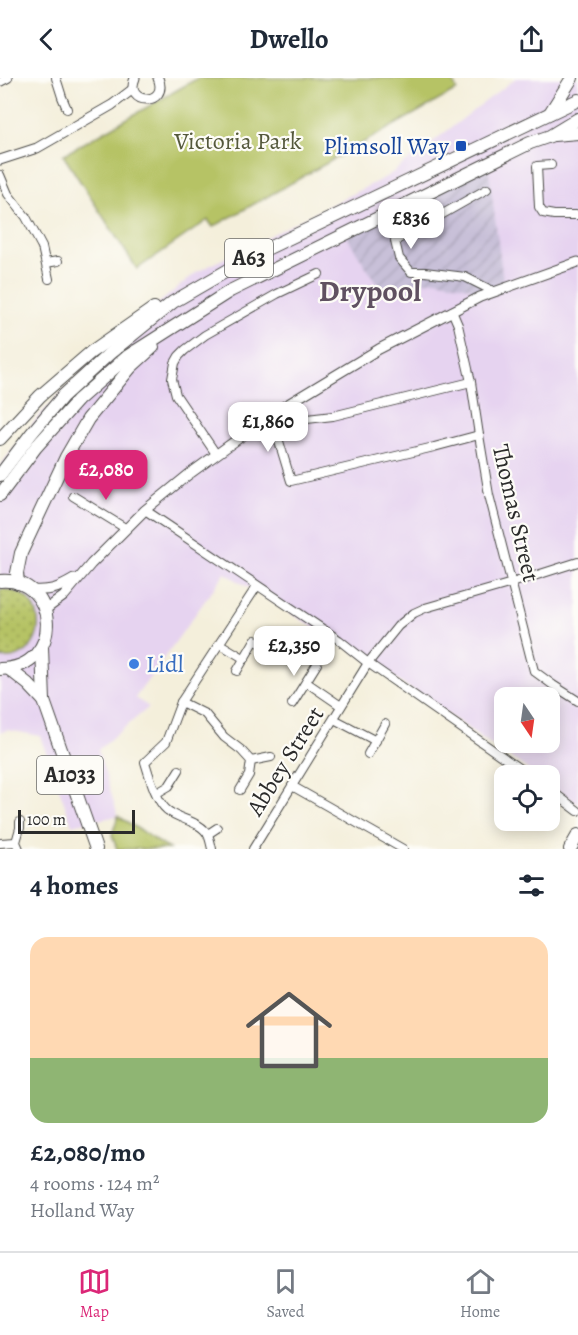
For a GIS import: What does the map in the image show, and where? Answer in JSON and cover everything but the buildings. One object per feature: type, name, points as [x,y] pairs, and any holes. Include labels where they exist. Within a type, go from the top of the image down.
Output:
[{"type":"highway","points":[[571,80],[577,104]]},
{"type":"highway","points":[[550,114],[571,80]]},
{"type":"highway","name":"A63","points":[[0,439],[40,396],[91,352],[163,301],[256,254],[550,114],[577,104]]},
{"type":"highway","name":"A63","points":[[0,495],[36,447],[78,400],[128,356],[230,291],[530,143],[550,136],[578,119]]},
{"type":"highway","name":"A63","points":[[550,136],[578,133]]},
{"type":"highway","name":"A63","points":[[0,475],[63,396],[110,353],[173,302],[256,254]]},
{"type":"highway","name":"A63","points":[[18,583],[17,573],[21,553],[66,457],[88,419],[130,367],[181,322]]},
{"type":"highway","points":[[0,581],[18,583],[31,590],[45,610]]},
{"type":"highway","name":"A1033","points":[[45,610],[48,622],[42,647],[44,702],[96,849]]},
{"type":"highway","name":"A1033","points":[[4,669],[22,665],[42,647]]},
{"type":"highway","name":"A1033","points":[[4,669],[28,684],[44,702]]},
{"type":"highway","points":[[570,849],[578,836]]},
{"type":"street","points":[[0,82],[8,78]]},
{"type":"street","points":[[56,78],[67,110]]},
{"type":"street","points":[[134,78],[136,93],[144,99],[153,98],[158,93],[159,82],[168,78]]},
{"type":"street","points":[[0,160],[37,148],[136,93]]},
{"type":"street","points":[[550,165],[537,166],[538,207],[543,213],[578,215]]},
{"type":"street","points":[[0,175],[8,194],[26,217],[42,247],[49,279]]},
{"type":"street","points":[[487,189],[396,241],[399,258],[411,272],[465,276],[493,291]]},
{"type":"street","points":[[45,263],[58,261]]},
{"type":"street","points":[[45,610],[64,596],[81,574],[145,510],[216,454],[275,412],[379,349],[452,311],[493,291],[578,262]]},
{"type":"street","points":[[216,454],[176,395],[172,378],[179,356],[205,335],[277,294],[319,274]]},
{"type":"street","name":"Thomas Street","points":[[452,311],[458,326],[471,382],[489,495],[534,671],[552,686],[578,701]]},
{"type":"street","points":[[275,412],[307,418],[333,416],[471,382]]},
{"type":"street","points":[[275,412],[291,482],[478,435]]},
{"type":"street","points":[[73,496],[125,528]]},
{"type":"street","points":[[145,510],[339,640],[368,663],[514,765]]},
{"type":"street","name":"Abbey Street","points":[[254,849],[368,663],[398,626],[414,613],[425,608],[577,565]]},
{"type":"street","points":[[31,590],[58,589],[81,574]]},
{"type":"street","points":[[212,849],[208,834],[203,828],[168,811],[162,804],[145,762],[166,742],[182,702],[257,586]]},
{"type":"street","points":[[237,671],[255,640],[260,643]]},
{"type":"street","points":[[220,644],[245,658]]},
{"type":"street","points":[[292,704],[317,664]]},
{"type":"street","points":[[306,682],[341,706]]},
{"type":"street","points":[[182,702],[205,714],[224,736],[251,761]]},
{"type":"street","points":[[334,720],[376,741]]},
{"type":"street","points":[[368,754],[385,724]]},
{"type":"street","points":[[251,761],[271,757]]},
{"type":"street","points":[[240,790],[249,775],[251,761]]},
{"type":"street","points":[[157,793],[169,786],[178,770]]},
{"type":"street","points":[[292,786],[403,849]]},
{"type":"street","points":[[560,797],[578,811]]},
{"type":"street","points":[[0,843],[18,845],[20,822]]},
{"type":"street","points":[[208,834],[217,828]]},
{"type":"shaded area","points":[[516,78],[578,78],[578,804],[560,792],[560,765],[521,765],[504,753],[560,753],[560,687],[494,687],[494,746],[383,670],[225,573],[135,698],[149,707],[98,750],[118,816],[72,825],[40,736],[7,730],[0,733],[0,658],[4,659],[10,590],[0,589],[0,466],[38,417],[108,344],[197,272],[388,176]]},
{"type":"shaded area","points":[[488,164],[504,288],[480,297],[469,287],[436,280],[379,287],[345,234]]},
{"type":"green space","name":"Victoria Park","points":[[198,78],[451,78],[457,90],[213,227],[208,220],[137,269],[63,155]]},
{"type":"green space","points":[[0,589],[17,592],[30,601],[36,612],[38,626],[35,639],[28,650],[16,657],[0,658]]},
{"type":"green space","points":[[118,816],[169,849],[117,849],[112,835]]},
{"type":"place","name":"Plimsoll Way","points":[[461,146]]},
{"type":"place","name":"Lidl","points":[[134,664]]},
{"type":"district","name":"Drypool","points":[[370,291]]}]
